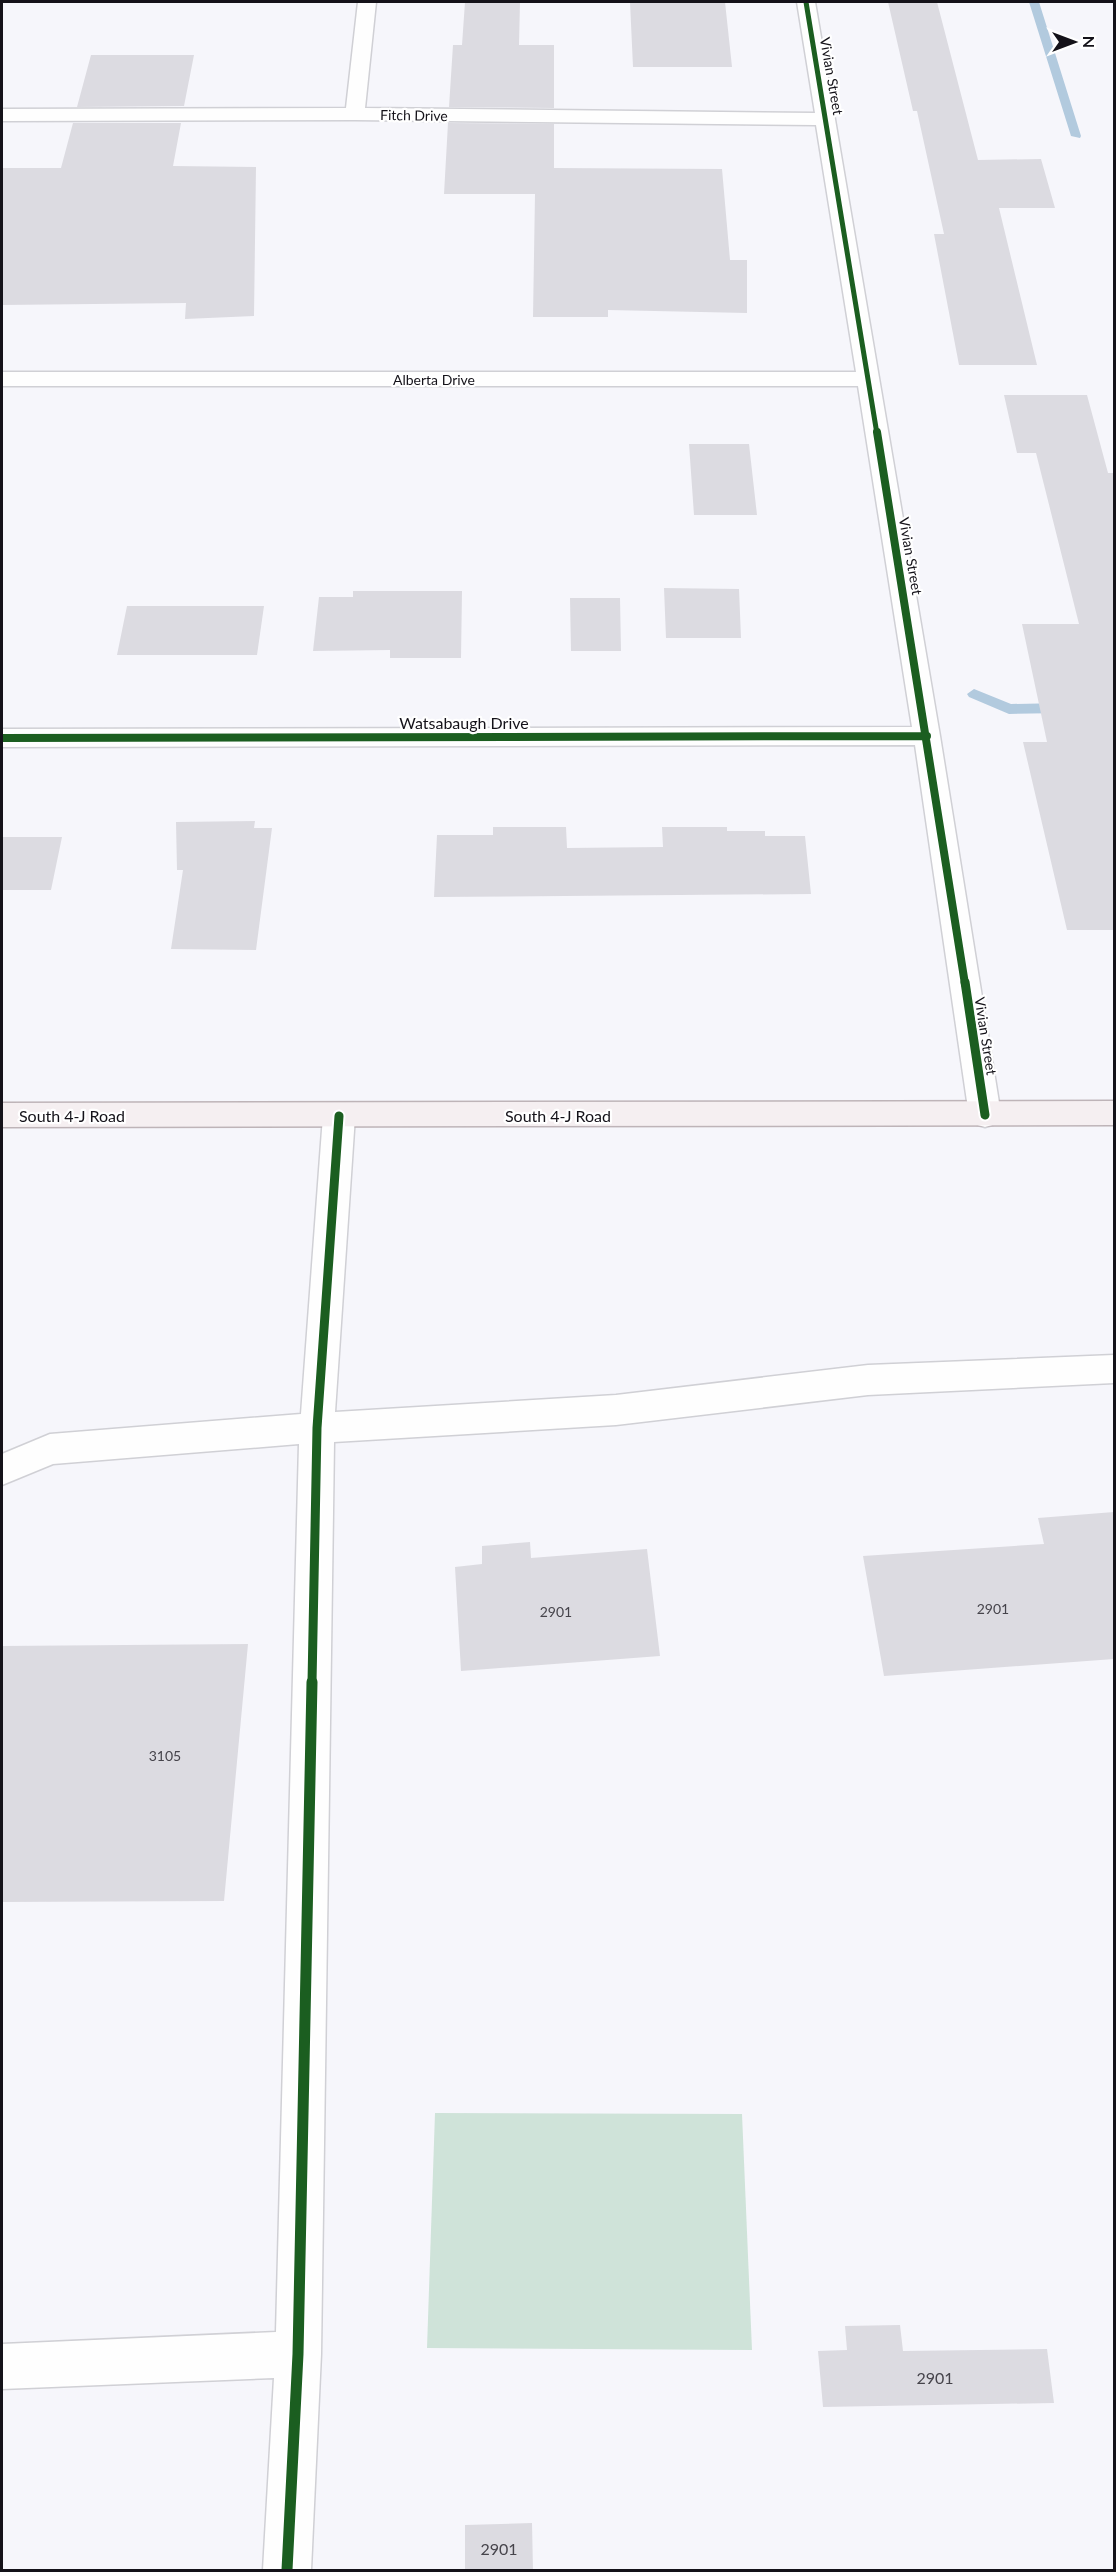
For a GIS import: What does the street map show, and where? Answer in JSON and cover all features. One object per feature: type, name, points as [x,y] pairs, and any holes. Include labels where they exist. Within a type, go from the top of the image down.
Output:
[{"type":"main road","name":"South 4-J Road","points":[[2,1115],[1114,1113]]},
{"type":"street","points":[[355,114],[367,2]]},
{"type":"street","name":"Vivian Street","points":[[806,2],[927,736],[985,1115]]},
{"type":"street","name":"Fitch Drive","points":[[2,115],[355,114],[826,119]]},
{"type":"street","name":"Alberta Drive","points":[[2,379],[867,379]]},
{"type":"street","name":"Watsabaugh Drive","points":[[2,738],[927,736]]},
{"type":"street","points":[[286,2571],[298,2354],[317,1428],[339,1116]]},
{"type":"street","points":[[2,1470],[50,1449],[317,1428],[616,1410],[868,1380],[1114,1369]]},
{"type":"street","points":[[2,2366],[298,2354]]},
{"type":"green space","points":[[435,2113],[742,2114],[752,2350],[427,2348]]},
{"type":"building","points":[[465,2],[520,2],[519,45],[554,45],[554,108],[449,107],[453,45],[462,45]]},
{"type":"building","points":[[630,2],[725,2],[732,67],[633,67]]},
{"type":"building","points":[[888,2],[937,2],[978,160],[1041,159],[1055,208],[999,208],[1037,365],[959,365],[934,234],[944,234],[917,111],[913,111]]},
{"type":"building","points":[[91,55],[194,55],[184,106],[77,107]]},
{"type":"building","points":[[73,123],[181,123],[173,166],[256,167],[254,316],[185,319],[186,303],[2,305],[2,168],[61,168]]},
{"type":"building","points":[[448,123],[554,124],[554,168],[722,169],[730,260],[747,260],[747,313],[608,310],[608,317],[533,317],[535,194],[444,194]]},
{"type":"building","points":[[1004,395],[1087,395],[1108,473],[1114,473],[1114,930],[1067,930],[1023,742],[1047,742],[1022,624],[1079,624],[1036,453],[1017,453]]},
{"type":"building","points":[[689,444],[749,444],[757,515],[694,515]]},
{"type":"building","points":[[664,588],[739,589],[741,638],[666,638]]},
{"type":"building","points":[[353,591],[462,591],[461,658],[390,658],[390,650],[313,651],[319,597],[353,597]]},
{"type":"building","points":[[570,598],[620,598],[621,651],[571,651]]},
{"type":"building","points":[[127,606],[264,606],[257,655],[117,655]]},
{"type":"building","points":[[255,821],[254,828],[272,828],[256,950],[171,949],[183,870],[177,870],[176,822]]},
{"type":"building","points":[[493,827],[566,827],[567,848],[663,847],[662,827],[727,827],[727,831],[765,831],[765,836],[805,836],[811,894],[434,897],[437,835],[493,835]]},
{"type":"building","points":[[2,837],[62,837],[51,890],[2,890]]},
{"type":"building","points":[[1114,1512],[1114,1659],[884,1676],[863,1556],[1044,1544],[1038,1518]]},
{"type":"building","points":[[530,1542],[531,1558],[647,1549],[660,1656],[461,1671],[455,1567],[482,1564],[482,1546]]},
{"type":"building","points":[[248,1644],[224,1901],[2,1902],[2,1646]]},
{"type":"building","points":[[900,2325],[903,2351],[1047,2349],[1054,2403],[823,2407],[818,2351],[847,2350],[845,2326]]},
{"type":"building","points":[[532,2523],[533,2571],[465,2571],[465,2525]]},
{"type":"waterway","points":[[1034,2],[1076,136]]},
{"type":"waterway","points":[[974,694],[1009,709],[1062,708]]},
{"type":"cycle path","points":[[806,2],[927,736],[985,1115]]},
{"type":"cycle path","points":[[2,738],[927,736]]},
{"type":"cycle path","points":[[287,2570],[298,2354],[317,1428],[339,1116]]}]
